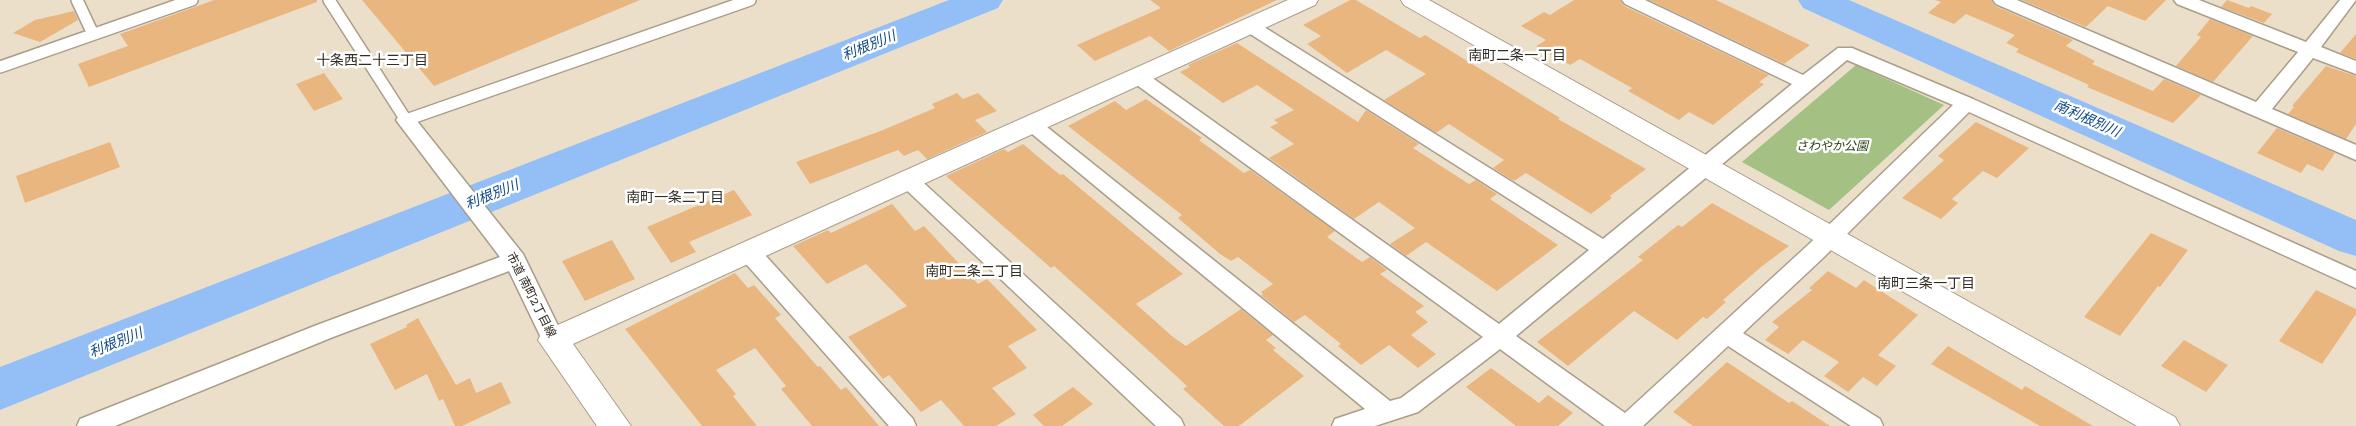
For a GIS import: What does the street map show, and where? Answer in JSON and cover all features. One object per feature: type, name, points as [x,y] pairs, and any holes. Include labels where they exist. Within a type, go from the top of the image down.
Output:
[{"type":"street","points":[[553,340],[1307,0]]},
{"type":"street","points":[[1412,0],[2164,426]]},
{"type":"street","points":[[1631,0],[1805,83]]},
{"type":"street","points":[[2002,0],[2356,153]]},
{"type":"street","points":[[2183,0],[2356,68]]},
{"type":"street","points":[[2259,112],[2349,0]]},
{"type":"street","points":[[1250,26],[1605,250]]},
{"type":"street","points":[[1344,426],[1409,406],[1605,250],[1805,83],[1845,52],[1966,103],[2356,280]]},
{"type":"street","points":[[1137,76],[1626,426],[1830,237],[1966,103]]},
{"type":"street","name":"市道 南町2丁目線","points":[[406,120],[512,255],[553,340],[615,426]]},
{"type":"street","points":[[1030,124],[1387,412]]},
{"type":"street","points":[[907,179],[1172,426]]},
{"type":"street","points":[[748,251],[904,426]]},
{"type":"street","points":[[89,426],[512,255]]},
{"type":"street","points":[[1727,334],[1871,426]]},
{"type":"lane","points":[[77,0],[93,34]]},
{"type":"lane","points":[[0,66],[192,0]]},
{"type":"lane","points":[[329,0],[406,120],[750,0]]},
{"type":"green space","name":"さわやか公園","points":[[1856,65],[1944,105],[1829,210],[1742,162]]},
{"type":"building","points":[[214,0],[317,0],[317,2],[89,87],[78,64],[128,46],[120,34]]},
{"type":"building","points":[[362,0],[640,0],[434,86]]},
{"type":"building","points":[[1150,0],[1277,0],[1169,51],[1150,36],[1095,61],[1077,45],[1161,8]]},
{"type":"building","points":[[1350,0],[1356,0],[1420,38],[1425,35],[1560,118],[1558,119],[1646,169],[1610,196],[1612,198],[1591,214],[1526,173],[1514,181],[1493,168],[1504,160],[1449,124],[1436,133],[1384,100],[1426,74],[1386,50],[1347,73],[1307,44],[1321,36],[1303,25]]},
{"type":"building","points":[[1574,0],[1620,0],[1624,6],[1769,75],[1759,82],[1764,84],[1713,125],[1689,112],[1679,120],[1628,91],[1632,88],[1580,59],[1570,65],[1536,46],[1546,40],[1521,26],[1544,12],[1550,15]]},
{"type":"building","points":[[1649,0],[1716,0],[1810,45],[1784,64]]},
{"type":"building","points":[[1935,0],[1991,0],[1995,6],[2073,40],[2066,46],[2095,61],[2092,64],[2153,91],[2164,79],[2201,95],[2173,123],[2087,87],[2089,85],[2016,52],[2019,49],[2006,43],[2015,35],[1966,14],[1954,24],[1928,13],[1941,2]]},
{"type":"building","points":[[2022,0],[2166,0],[2145,21],[2108,6],[2086,27]]},
{"type":"building","points":[[2227,0],[2272,14],[2264,23],[2221,7]]},
{"type":"building","points":[[74,11],[78,20],[40,42],[13,33],[35,20]]},
{"type":"building","points":[[2210,19],[2253,36],[2213,82],[2176,66],[2201,37],[2197,35]]},
{"type":"building","points":[[2356,34],[2356,59],[2340,53]]},
{"type":"building","points":[[1237,43],[1358,122],[1366,110],[1419,144],[1413,148],[1469,184],[1476,180],[1497,194],[1490,199],[1558,245],[1497,291],[1426,242],[1406,256],[1390,244],[1415,228],[1379,202],[1354,219],[1269,158],[1294,144],[1270,127],[1278,123],[1274,120],[1294,110],[1257,85],[1223,103],[1180,72],[1190,67],[1188,65]]},
{"type":"building","points":[[2326,66],[2356,76],[2356,124],[2346,139],[2288,114],[2294,107],[2292,106]]},
{"type":"building","points":[[324,73],[343,99],[314,111],[296,84]]},
{"type":"building","points":[[957,93],[963,99],[978,93],[997,111],[975,120],[987,132],[927,159],[918,150],[904,156],[898,150],[810,184],[796,162],[883,130],[935,108],[932,104]]},
{"type":"building","points":[[1146,99],[1202,138],[1199,140],[1244,173],[1250,170],[1335,231],[1327,237],[1362,262],[1370,257],[1387,270],[1380,274],[1424,306],[1415,312],[1428,322],[1411,335],[1436,354],[1418,368],[1389,345],[1361,365],[1338,346],[1341,344],[1305,315],[1294,322],[1261,295],[1263,294],[1261,292],[1273,284],[1238,257],[1231,261],[1220,254],[1178,218],[1182,215],[1068,126],[1115,101],[1126,110]]},
{"type":"building","points":[[1976,122],[2029,148],[1997,178],[1983,171],[1952,199],[1958,203],[1941,219],[1902,198],[1944,160],[1938,156]]},
{"type":"building","points":[[2277,128],[2335,153],[2323,171],[2307,164],[2301,173],[2257,153]]},
{"type":"building","points":[[110,142],[120,167],[25,203],[16,176]]},
{"type":"building","points":[[1023,144],[1060,175],[1063,174],[1183,274],[1136,304],[1173,337],[1186,346],[1241,309],[1273,335],[1266,340],[1276,348],[1273,350],[1304,376],[1239,426],[1224,426],[1183,389],[1187,386],[1150,352],[1054,266],[1051,268],[946,176],[1004,149],[1008,152]]},
{"type":"building","points":[[734,190],[752,215],[689,242],[696,252],[671,263],[647,227]]},
{"type":"building","points":[[1712,203],[1789,246],[1723,300],[1726,302],[1707,319],[1703,317],[1677,340],[1634,311],[1568,366],[1537,342],[1643,260],[1638,257],[1678,225],[1682,227]]},
{"type":"building","points":[[892,204],[915,231],[924,226],[978,284],[987,279],[1037,330],[1008,346],[1027,368],[992,388],[1016,414],[996,426],[964,426],[941,400],[921,412],[889,375],[883,379],[848,337],[907,306],[866,264],[827,284],[793,246],[828,230],[831,233]]},
{"type":"building","points":[[2151,233],[2188,250],[2120,336],[2084,317]]},
{"type":"building","points":[[612,240],[635,279],[585,301],[562,261]]},
{"type":"building","points":[[1828,271],[1856,288],[1864,280],[1918,315],[1878,355],[1896,366],[1877,386],[1863,377],[1848,392],[1824,376],[1839,362],[1803,340],[1788,354],[1765,340],[1779,327],[1772,322],[1812,290],[1809,288]]},
{"type":"building","points":[[735,273],[748,288],[754,285],[781,315],[775,318],[818,367],[820,366],[841,390],[846,387],[879,426],[812,426],[781,389],[786,386],[755,348],[716,370],[736,394],[733,396],[757,426],[702,426],[625,329]]},
{"type":"building","points":[[2316,290],[2356,309],[2356,314],[2322,364],[2279,341]]},
{"type":"building","points":[[418,318],[456,385],[470,378],[476,393],[501,382],[511,403],[462,426],[455,426],[443,399],[439,401],[427,374],[395,390],[370,344],[407,327],[406,325]]},
{"type":"building","points":[[2184,340],[2228,365],[2206,392],[2161,366]]},
{"type":"building","points":[[1948,346],[2022,390],[2025,386],[2093,426],[2040,426],[1931,364]]},
{"type":"building","points":[[1727,362],[1789,403],[1792,401],[1830,426],[1693,426],[1673,412]]},
{"type":"building","points":[[1491,368],[1539,403],[1548,395],[1573,413],[1558,426],[1516,426],[1466,387]]},
{"type":"building","points":[[1073,387],[1093,404],[1062,426],[1044,426],[1033,415]]},
{"type":"waterway","name":"利根別川","points":[[0,389],[984,0]]},
{"type":"waterway","name":"南利根別川","points":[[1817,0],[2356,239]]},
{"type":"district","name":"南町二条一丁目","points":[[1517,56]]},
{"type":"district","name":"十条西二十三丁目","points":[[372,61]]},
{"type":"district","name":"南町一条二丁目","points":[[675,198]]},
{"type":"district","name":"南町二条二丁目","points":[[974,272]]},
{"type":"district","name":"南町三条一丁目","points":[[1926,284]]}]
